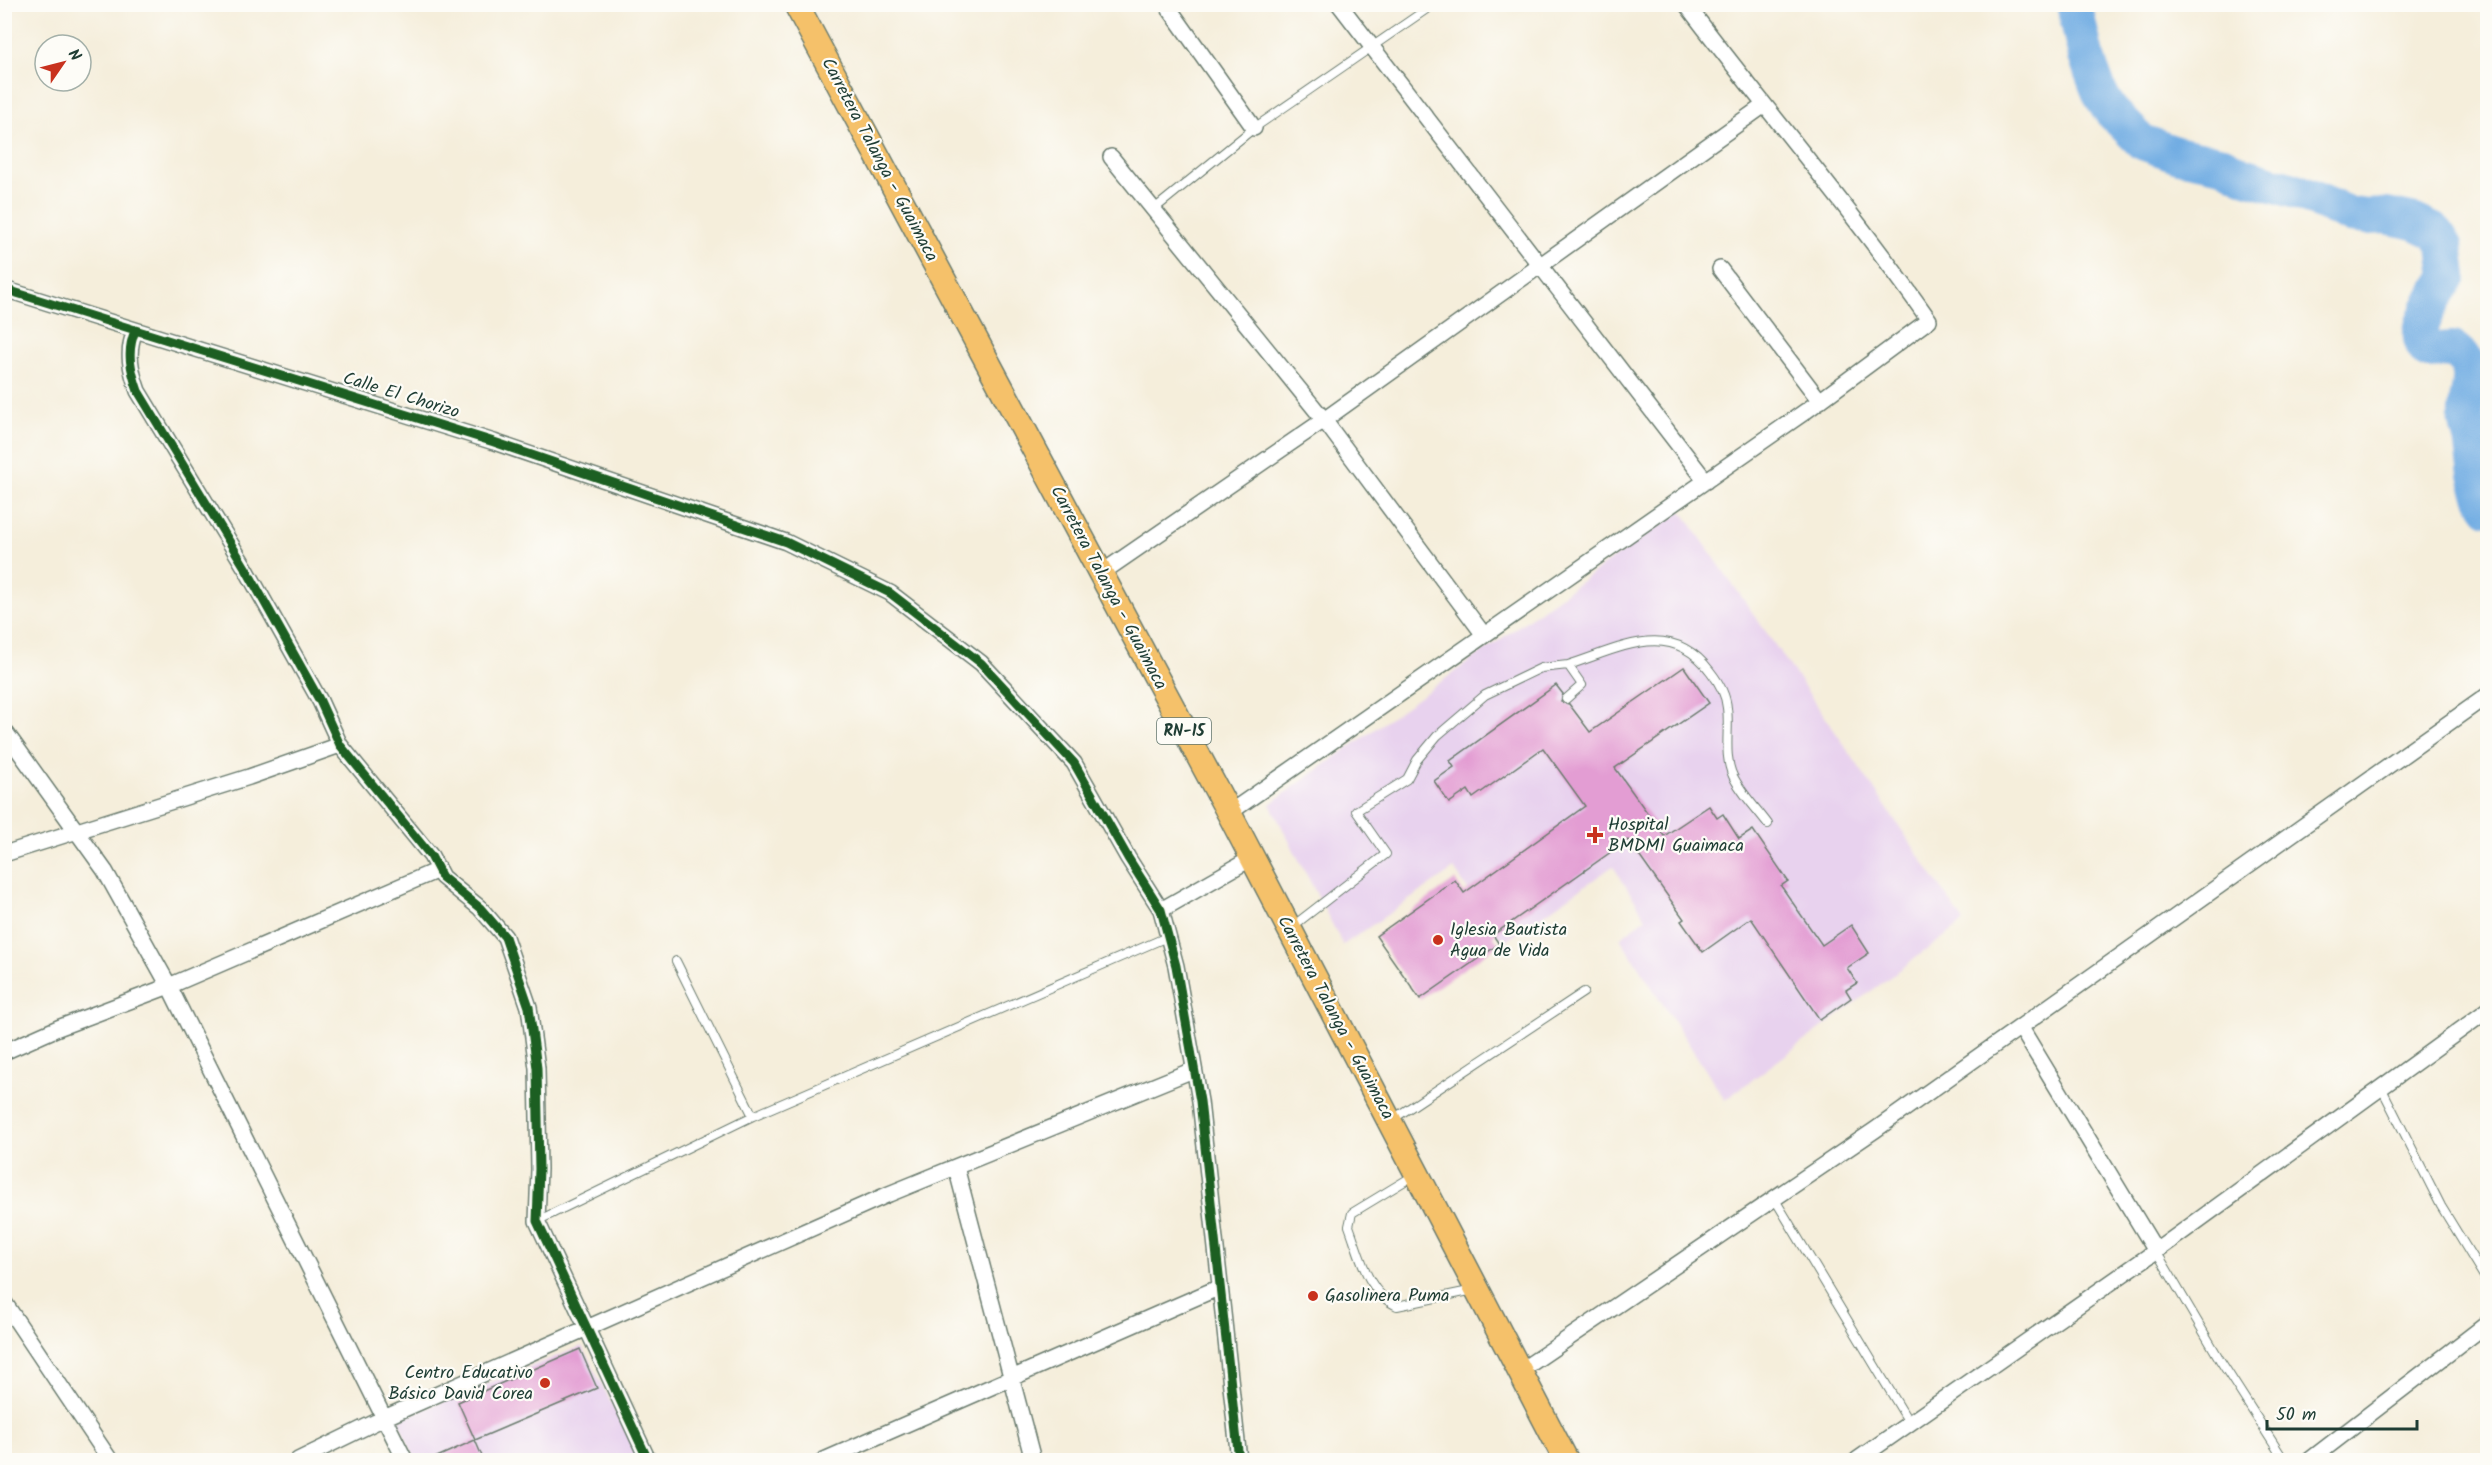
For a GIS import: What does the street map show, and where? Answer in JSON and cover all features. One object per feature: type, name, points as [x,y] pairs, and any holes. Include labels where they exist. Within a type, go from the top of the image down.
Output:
[{"type":"main road","name":"Carretera Talanga - Guaimaca","points":[[796,4],[1252,858],[1566,1461]]},
{"type":"street","points":[[1166,4],[1254,128]]},
{"type":"street","points":[[1339,4],[1706,481]]},
{"type":"street","points":[[1228,813],[1706,481],[1929,320],[1879,249],[1764,106],[1686,4]]},
{"type":"street","points":[[1100,574],[1324,420],[1764,106]]},
{"type":"street","points":[[1111,157],[1324,420],[1484,635]]},
{"type":"street","points":[[1719,268],[1820,400]]},
{"type":"street","name":"Calle El Chorizo","points":[[4,289],[494,442],[786,542],[890,593],[981,663],[1074,763],[1128,858],[1161,910],[1176,966],[1200,1101],[1239,1461]]},
{"type":"street","points":[[135,331],[130,341],[130,363],[138,391],[246,569],[320,701],[340,745],[431,856],[442,877],[480,908],[505,937],[529,1006],[537,1068],[539,1169],[537,1221],[648,1461]]},
{"type":"street","points":[[1520,1371],[2021,1028],[2487,695]]},
{"type":"street","points":[[4,730],[105,871],[169,986],[405,1461]]},
{"type":"street","points":[[4,854],[249,777],[340,745]]},
{"type":"street","points":[[1161,910],[1252,858]]},
{"type":"street","points":[[4,1052],[58,1028],[169,986],[438,870]]},
{"type":"street","points":[[1857,1461],[2156,1251],[2487,1010]]},
{"type":"street","points":[[2021,1028],[2156,1251]]},
{"type":"street","points":[[298,1461],[384,1418],[956,1167],[1193,1070]]},
{"type":"street","points":[[956,1167],[1013,1376],[1033,1461]]},
{"type":"street","points":[[824,1461],[1220,1287]]},
{"type":"street","points":[[4,1302],[110,1461]]},
{"type":"street","points":[[2310,1461],[2487,1323]]},
{"type":"lane","points":[[1154,210],[1254,128],[1434,4]]},
{"type":"lane","points":[[1289,929],[1386,854],[1356,811],[1407,779],[1418,760],[1437,736],[1485,695],[1541,668],[1568,665],[1644,641],[1670,641],[1702,660],[1719,683],[1727,706],[1728,752],[1732,776],[1768,824]]},
{"type":"lane","points":[[1566,699],[1582,685],[1568,665]]},
{"type":"lane","points":[[537,1221],[753,1116],[1167,937]]},
{"type":"lane","points":[[676,961],[753,1116]]},
{"type":"lane","points":[[1389,1121],[1584,992]]},
{"type":"lane","points":[[2381,1087],[2440,1206],[2487,1283]]},
{"type":"lane","points":[[1417,1174],[1352,1213],[1349,1219],[1349,1226],[1374,1291],[1386,1301],[1397,1306],[1478,1290]]},
{"type":"lane","points":[[1774,1198],[1910,1424]]},
{"type":"lane","points":[[2156,1251],[2220,1360],[2284,1461]]},
{"type":"shaded area","name":"Hospital BMDMI Guaimaca","points":[[1681,510],[1964,922],[1725,1100],[1620,938],[1646,918],[1613,866],[1503,943],[1454,869],[1343,945],[1270,804]]},
{"type":"shaded area","name":"Centro Educativo Básico David Corea","points":[[582,1346],[641,1460],[416,1460],[398,1420]]},
{"type":"building","points":[[1684,667],[1709,703],[1615,768],[1664,836],[1709,806],[1717,818],[1723,814],[1739,839],[1753,830],[1788,881],[1781,886],[1822,945],[1851,925],[1869,953],[1847,968],[1857,983],[1846,990],[1851,998],[1820,1020],[1751,918],[1703,952],[1681,921],[1684,919],[1628,840],[1493,935],[1499,944],[1420,999],[1376,936],[1455,880],[1464,893],[1585,806],[1543,748],[1473,798],[1468,790],[1449,803],[1434,781],[1454,767],[1450,761],[1556,685],[1563,694],[1561,702],[1569,704],[1590,732]]},
{"type":"building","points":[[580,1349],[597,1388],[475,1440],[458,1402]]},
{"type":"building","points":[[475,1440],[484,1461],[428,1461]]},
{"type":"waterway","points":[[2074,4],[2086,56],[2100,94],[2111,111],[2142,142],[2179,155],[2223,164],[2243,175],[2296,191],[2350,215],[2386,216],[2415,222],[2436,232],[2445,246],[2449,276],[2426,315],[2421,340],[2427,351],[2453,349],[2467,363],[2470,378],[2466,420],[2478,484],[2488,507]]},
{"type":"cycle path","points":[[4,289],[494,442],[786,542],[890,593],[981,663],[1074,763],[1128,858],[1161,910],[1176,966],[1200,1101],[1239,1460]]},
{"type":"cycle path","points":[[135,331],[130,361],[138,391],[246,569],[320,701],[340,745],[431,856],[442,877],[480,908],[505,937],[529,1007],[537,1068],[539,1169],[537,1221],[648,1460]]},
{"type":"place","name":"Hospital BMDMI Guaimaca","points":[[1595,835]]},
{"type":"place","name":"Iglesia Bautista Agua de Vida","points":[[1438,940]]},
{"type":"place","name":"Gasolinera Puma","points":[[1313,1296]]},
{"type":"place","name":"Centro Educativo Básico David Corea","points":[[545,1383]]}]
